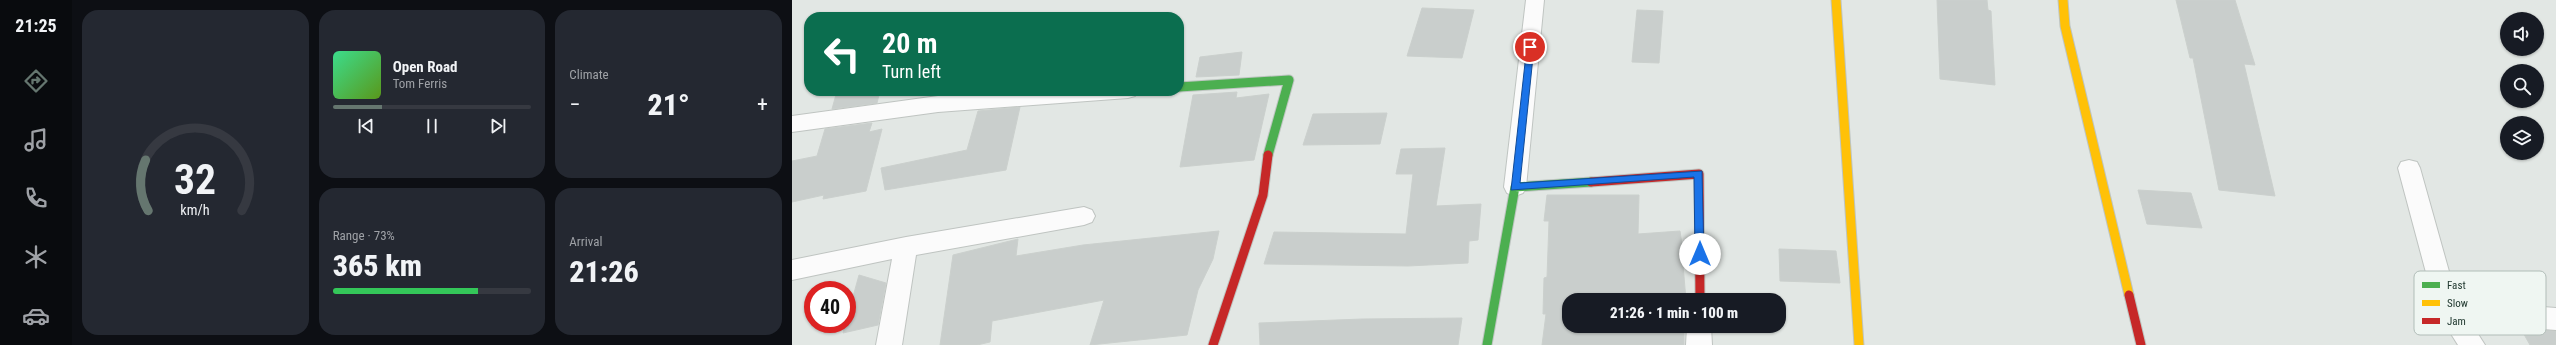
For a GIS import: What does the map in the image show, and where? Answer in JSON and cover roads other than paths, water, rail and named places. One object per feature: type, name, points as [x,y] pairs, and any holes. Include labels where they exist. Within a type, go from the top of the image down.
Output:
[{"type":"street","points":[[1487,345],[1514,187],[1535,0]]},
{"type":"street","points":[[1836,0],[1859,345]]},
{"type":"street","points":[[2063,0],[2065,26],[2141,345]]},
{"type":"street","points":[[1184,88],[1289,80],[1268,151],[1263,196],[1213,345]]},
{"type":"street","points":[[792,124],[938,104],[1055,96]]},
{"type":"street","points":[[2408,168],[2437,271]]},
{"type":"street","points":[[1514,187],[1699,174],[1700,293]]},
{"type":"street","points":[[792,270],[906,247],[1084,216]]},
{"type":"street","points":[[889,345],[906,247]]},
{"type":"street","points":[[2546,318],[2556,319]]},
{"type":"street","points":[[1699,333],[1699,345]]},
{"type":"street","points":[[2465,335],[2472,345]]}]
